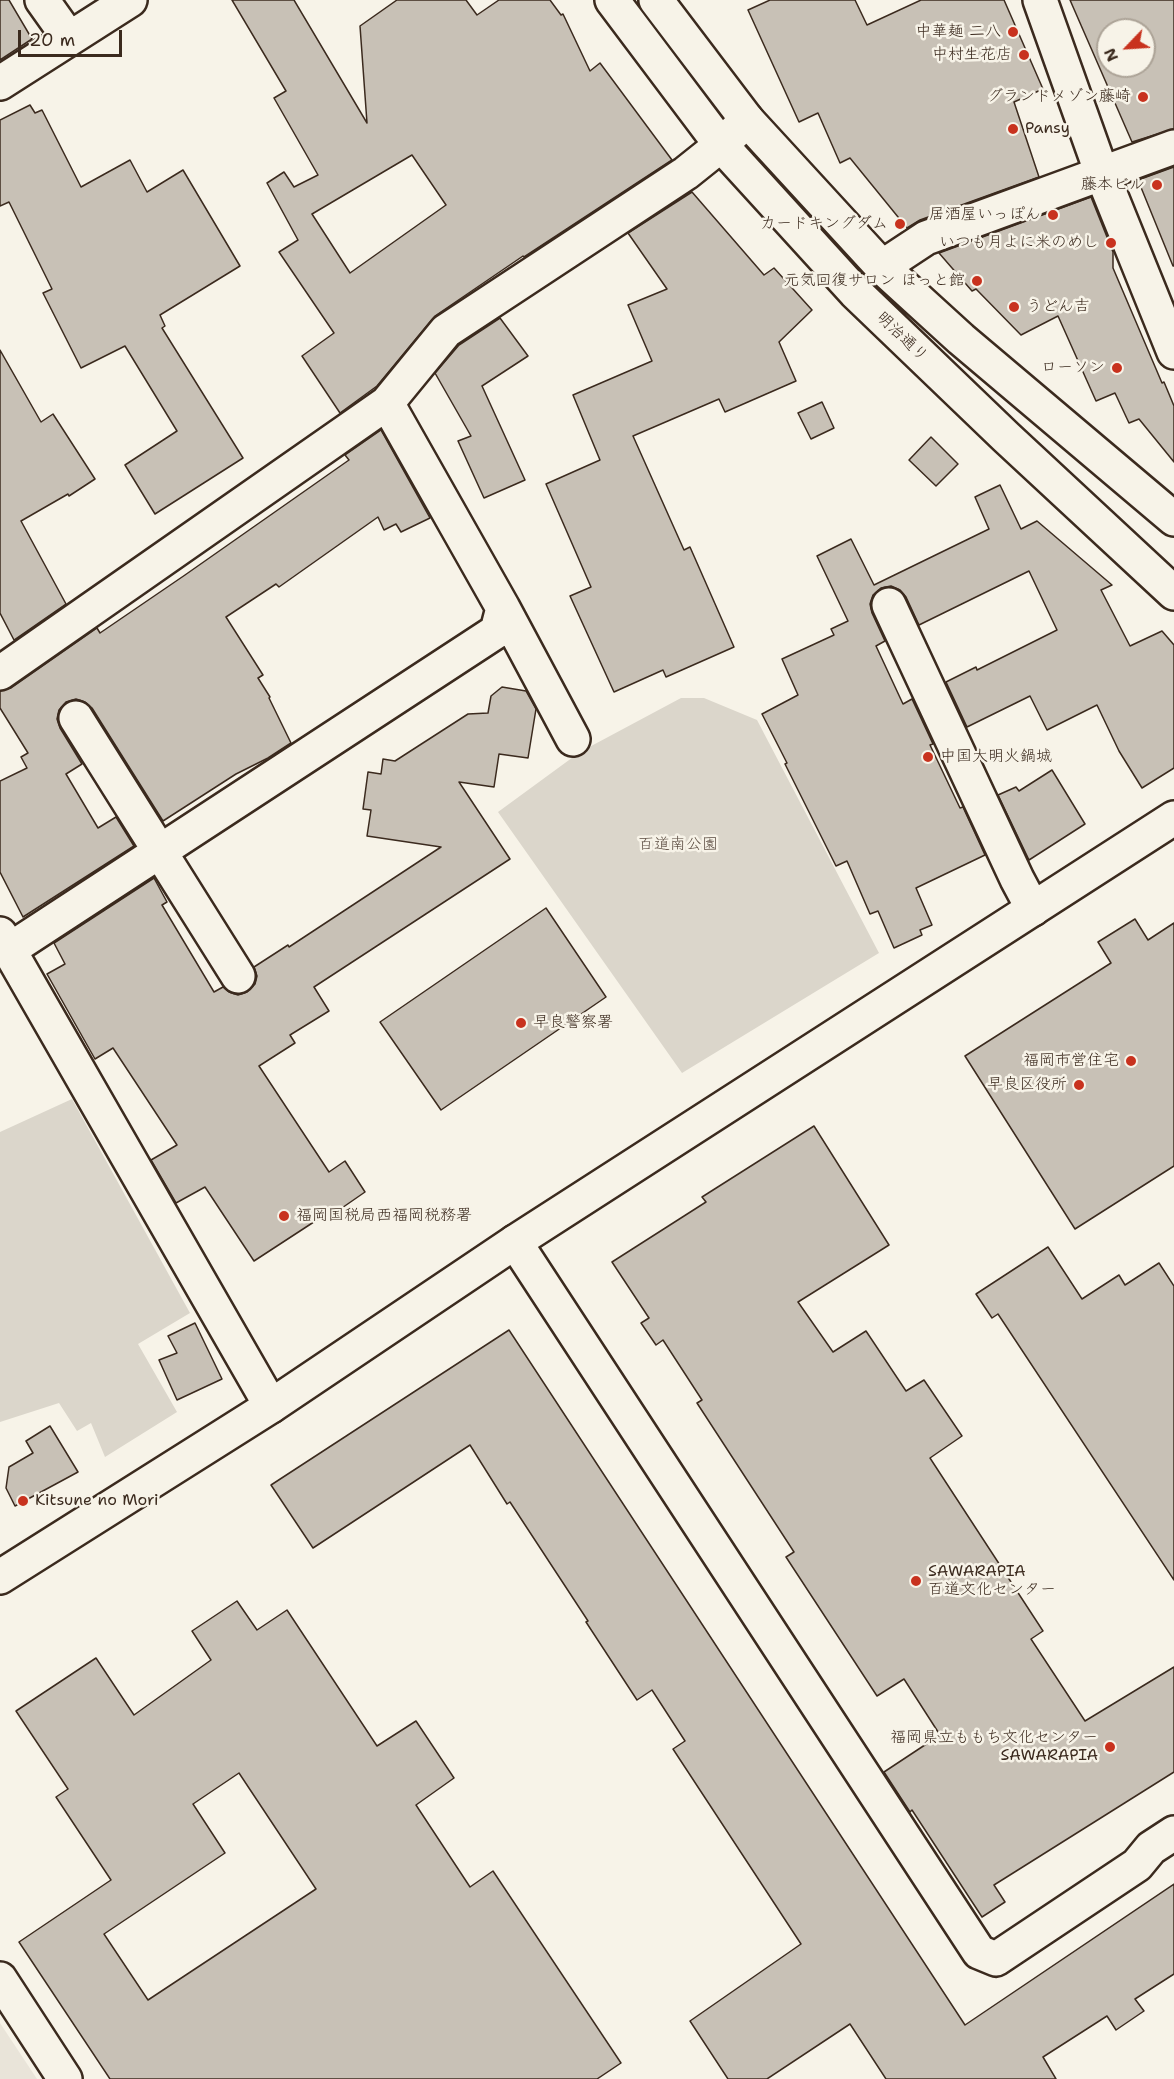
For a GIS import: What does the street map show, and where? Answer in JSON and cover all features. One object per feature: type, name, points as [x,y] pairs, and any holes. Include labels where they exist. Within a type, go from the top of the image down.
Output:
[{"type":"street","points":[[42,0],[69,38]]},
{"type":"street","points":[[0,83],[130,0]]},
{"type":"street","name":"明治通り","points":[[612,0],[721,145],[855,292],[1006,437],[1174,593]]},
{"type":"street","points":[[656,0],[747,120],[882,267],[970,346],[1174,519]]},
{"type":"street","points":[[1040,0],[1102,174],[1174,352]]},
{"type":"street","points":[[0,673],[387,403],[446,331],[686,173],[721,145],[747,120]]},
{"type":"street","points":[[882,267],[927,238],[1174,147]]},
{"type":"street","points":[[387,403],[503,608],[573,740]]},
{"type":"street","points":[[890,604],[1033,909]]},
{"type":"street","points":[[271,1406],[4,942],[159,852],[497,632],[503,608]]},
{"type":"street","points":[[76,718],[238,976]]},
{"type":"street","points":[[0,1577],[271,1406],[515,1242],[1174,818]]},
{"type":"street","points":[[515,1242],[979,1952],[996,1959],[1137,1865],[1151,1848],[1174,1833]]},
{"type":"street","points":[[0,1979],[65,2079]]},
{"type":"shaded area","points":[[0,2023],[37,2079],[0,2079]]},
{"type":"green space","name":"百道南公園","points":[[681,698],[704,698],[757,720],[879,953],[682,1073],[498,812],[580,752]]},
{"type":"green space","points":[[72,1099],[190,1313],[138,1344],[177,1412],[105,1457],[91,1423],[77,1431],[59,1403],[0,1422],[0,1132]]},
{"type":"building","points":[[0,0],[9,0],[32,39],[0,60]]},
{"type":"building","points":[[232,0],[294,0],[367,123],[360,26],[397,0],[466,0],[477,15],[499,0],[550,0],[561,15],[563,14],[590,71],[600,63],[672,160],[435,316],[377,386],[340,413],[302,356],[334,333],[279,252],[298,240],[267,183],[284,172],[294,187],[318,175],[274,98],[286,91]],"holes":[[[412,155],[446,205],[350,273],[312,214]]]},
{"type":"building","points":[[770,0],[855,0],[867,25],[921,0],[1004,0],[1043,89],[1014,102],[1039,177],[920,220],[907,228],[850,158],[840,163],[818,113],[799,122],[748,10]]},
{"type":"building","name":"グランドメゾン藤崎","points":[[1070,0],[1174,0],[1174,129],[1132,142],[1104,78],[1156,78],[1156,18],[1096,18],[1096,60]]},
{"type":"building","points":[[30,105],[35,113],[42,110],[81,187],[130,160],[147,192],[183,170],[240,266],[160,315],[165,326],[162,328],[243,458],[155,514],[125,465],[177,431],[125,346],[81,368],[43,293],[52,289],[9,202],[0,206],[0,120]]},
{"type":"building","points":[[1174,167],[1174,266],[1173,266],[1138,180]]},
{"type":"building","points":[[692,192],[764,275],[774,268],[812,310],[779,342],[796,381],[725,412],[719,399],[633,436],[684,550],[690,547],[734,647],[666,677],[663,670],[614,692],[570,596],[591,587],[546,484],[600,460],[573,395],[652,361],[628,305],[667,289],[628,233]]},
{"type":"building","points":[[1091,197],[1113,252],[1113,268],[1174,406],[1174,462],[1139,419],[1129,423],[1115,393],[1096,401],[1058,316],[1021,335],[976,289],[972,291],[939,253]]},
{"type":"building","points":[[500,318],[528,356],[482,386],[525,480],[484,498],[458,441],[471,436],[435,373],[459,345]]},
{"type":"building","points":[[0,350],[41,422],[53,414],[95,479],[69,496],[68,494],[21,521],[66,604],[14,640],[0,613]]},
{"type":"building","points":[[822,402],[834,428],[811,439],[798,413]]},
{"type":"building","points":[[381,430],[430,518],[401,532],[396,524],[384,530],[378,517],[279,587],[276,584],[226,617],[263,675],[258,678],[270,697],[291,743],[236,774],[163,821],[92,708],[76,699],[66,702],[59,710],[57,719],[82,764],[66,774],[98,828],[116,817],[134,846],[23,917],[0,872],[0,781],[27,768],[21,757],[28,753],[0,708],[0,691],[11,688],[97,628],[100,633],[185,575],[349,460],[345,455]]},
{"type":"building","points":[[931,437],[958,464],[936,486],[909,460]]},
{"type":"building","points":[[1000,485],[1021,529],[1037,521],[1112,585],[1101,590],[1130,646],[1162,631],[1174,645],[1174,768],[1142,788],[1119,751],[1097,705],[1047,730],[1030,696],[967,727],[946,682],[976,667],[977,670],[1057,630],[1029,571],[919,625],[906,597],[900,590],[891,586],[881,588],[873,595],[870,604],[885,641],[876,646],[903,704],[912,699],[933,744],[930,745],[985,855],[916,888],[932,925],[920,930],[922,935],[894,948],[878,911],[870,914],[847,861],[836,866],[762,714],[798,695],[782,659],[834,635],[831,629],[848,621],[817,556],[851,539],[874,585],[989,529],[975,497]]},
{"type":"building","points":[[502,687],[526,691],[536,709],[528,758],[499,754],[494,787],[459,782],[510,859],[314,987],[329,1011],[290,1035],[295,1043],[259,1066],[329,1172],[345,1161],[365,1192],[326,1219],[323,1216],[254,1261],[205,1187],[176,1203],[151,1160],[177,1145],[113,1048],[95,1059],[47,974],[65,964],[54,943],[154,878],[167,902],[162,905],[214,992],[223,987],[238,995],[247,992],[255,984],[257,976],[254,967],[288,945],[289,947],[441,847],[367,836],[371,810],[363,809],[368,772],[381,774],[383,759],[395,761],[468,714],[488,713],[491,696]]},
{"type":"building","points":[[1052,770],[1085,824],[1029,860],[998,795],[1016,787],[1019,791]]},
{"type":"building","points":[[546,908],[606,997],[441,1110],[380,1022]]},
{"type":"building","name":"早良区役所","points":[[1135,919],[1148,940],[1174,923],[1174,1166],[1075,1229],[965,1056],[1111,963],[1098,942]]},
{"type":"building","points":[[814,1126],[889,1245],[798,1302],[833,1352],[866,1331],[906,1391],[924,1380],[962,1436],[930,1458],[1043,1631],[1031,1639],[1085,1721],[1174,1667],[1174,1772],[994,1885],[1005,1902],[982,1917],[912,1810],[910,1812],[884,1772],[940,1735],[904,1679],[877,1696],[786,1557],[794,1552],[697,1403],[702,1400],[663,1340],[656,1345],[641,1323],[649,1318],[612,1262],[706,1202],[702,1197]]},
{"type":"building","points":[[1048,1247],[1082,1299],[1119,1275],[1125,1285],[1159,1263],[1174,1286],[1174,1580],[998,1314],[992,1318],[976,1294]]},
{"type":"building","points":[[195,1323],[222,1379],[177,1400],[159,1360],[177,1353],[168,1336]]},
{"type":"building","points":[[509,1330],[965,2025],[1174,1884],[1174,1974],[1135,1999],[1144,2011],[1116,2030],[1107,2016],[1043,2057],[1056,2079],[886,2079],[850,2024],[767,2079],[728,2079],[690,2021],[801,1944],[673,1749],[685,1741],[652,1690],[637,1700],[586,1622],[588,1621],[510,1502],[507,1504],[470,1445],[313,1548],[271,1485]]},
{"type":"building","points":[[50,1426],[78,1472],[15,1506],[6,1488],[9,1467],[33,1453],[26,1441]]},
{"type":"building","points":[[237,1601],[257,1630],[287,1610],[377,1746],[416,1721],[454,1778],[416,1805],[470,1887],[493,1871],[621,2063],[597,2079],[110,2079],[19,1942],[111,1880],[56,1797],[68,1789],[16,1711],[96,1658],[134,1715],[211,1660],[192,1631]],"holes":[[[239,1773],[316,1889],[148,2000],[104,1934],[225,1853],[193,1804]]]},
{"type":"place","name":"中華麺 二八","points":[[1013,32]]},
{"type":"place","name":"中村生花店","points":[[1024,55]]},
{"type":"place","name":"グランドメゾン藤崎","points":[[1143,97]]},
{"type":"place","name":"Pansy","points":[[1013,129]]},
{"type":"place","name":"藤本ビル","points":[[1157,185]]},
{"type":"place","name":"居酒屋いっぽん","points":[[1053,215]]},
{"type":"place","name":"カードキングダム","points":[[900,224]]},
{"type":"place","name":"いつも月よに米のめし","points":[[1111,243]]},
{"type":"place","name":"元気回復サロン ほっと館","points":[[977,281]]},
{"type":"place","name":"うどん吉","points":[[1014,307]]},
{"type":"place","name":"ローソン","points":[[1117,368]]},
{"type":"place","name":"中国大明火鍋城","points":[[928,757]]},
{"type":"place","name":"早良警察署","points":[[521,1023]]},
{"type":"place","name":"福岡市営住宅","points":[[1131,1061]]},
{"type":"place","name":"早良区役所","points":[[1079,1085]]},
{"type":"place","name":"福岡国税局西福岡税務署","points":[[284,1216]]},
{"type":"place","name":"Kitsune no Mori","points":[[23,1501]]},
{"type":"place","name":"SAWARAPIA 百道文化センター","points":[[916,1581]]},
{"type":"place","name":"福岡県立ももち文化センター SAWARAPIA","points":[[1110,1747]]}]
